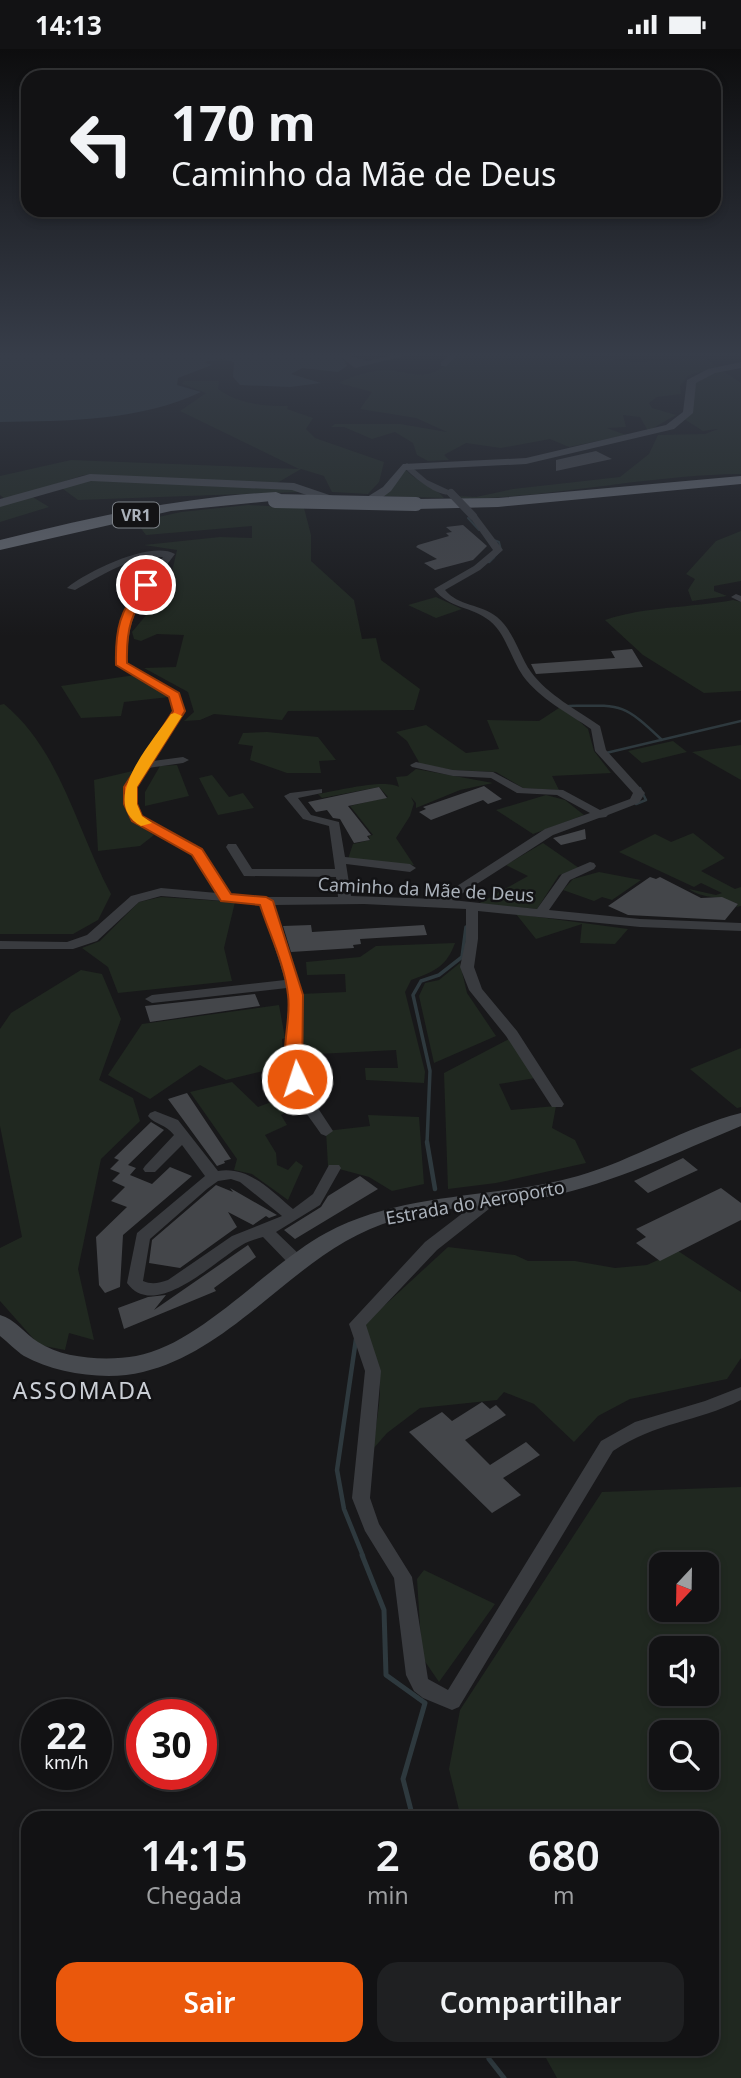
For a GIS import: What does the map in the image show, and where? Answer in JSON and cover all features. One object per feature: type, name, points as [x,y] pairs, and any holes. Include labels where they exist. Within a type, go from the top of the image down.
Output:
[{"type":"highway","name":"VR1","points":[[0,547],[158,510],[276,499],[518,503],[677,483],[741,478]]},
{"type":"street","points":[[0,503],[90,477],[294,487],[347,505],[371,500],[387,489],[400,469],[407,466],[526,461],[585,448]]},
{"type":"street","points":[[407,466],[424,482],[452,493],[498,550],[477,568],[439,589],[443,597],[487,615],[499,623],[515,657],[535,683],[596,728],[601,751],[639,793],[635,801],[549,832],[439,903]]},
{"type":"street","points":[[72,588],[96,572],[123,562],[154,552],[170,554],[134,600],[120,633],[122,665],[174,695],[179,711],[130,787],[131,804],[136,818],[197,852],[226,898]]},
{"type":"street","points":[[145,765],[183,760]]},
{"type":"street","points":[[416,765],[453,773],[493,775],[521,792],[559,792],[602,815]]},
{"type":"street","points":[[318,791],[290,796],[307,817],[335,824],[345,900]]},
{"type":"street","points":[[232,847],[248,873],[341,867],[410,868]]},
{"type":"street","points":[[541,912],[566,877],[590,866]]},
{"type":"street","name":"Caminho da Mãe de Deus","points":[[0,945],[68,946],[92,938],[135,899],[161,893],[266,901],[439,903],[640,923],[741,927]]},
{"type":"street","points":[[266,901],[296,995],[293,1054],[297,1079],[305,1099],[326,1131]]},
{"type":"street","points":[[472,907],[472,939],[467,967],[476,990],[512,1034],[557,1104]]},
{"type":"street","points":[[152,999],[292,983]]},
{"type":"street","points":[[155,1116],[173,1123],[214,1177]]},
{"type":"street","name":"Estrada do Aeroporto","points":[[0,1323],[32,1350],[71,1363],[106,1367],[141,1364],[193,1342],[297,1262],[334,1238],[391,1213],[546,1191],[585,1181],[741,1119]]},
{"type":"street","points":[[150,1169],[183,1135]]},
{"type":"street","points":[[291,1215],[245,1178],[231,1174],[214,1177],[143,1237],[135,1283],[147,1289],[181,1280],[201,1269],[234,1242],[266,1231],[291,1215],[317,1198],[334,1168]]},
{"type":"street","points":[[494,1197],[431,1246],[357,1324],[373,1371],[361,1497],[371,1526],[403,1577],[416,1675],[421,1685],[452,1701],[607,1446],[627,1431],[650,1421],[729,1400],[741,1393]]},
{"type":"street","points":[[266,1231],[297,1262]]},
{"type":"shaded area","points":[[255,448],[343,448],[384,462],[379,482],[368,494],[332,492],[324,476],[301,469],[277,483],[84,475],[6,500],[0,495],[0,476],[71,460],[299,469]]},
{"type":"shaded area","points":[[415,448],[457,448],[444,455],[449,460],[428,461],[417,455]]},
{"type":"shaded area","points":[[652,448],[741,448],[741,474],[670,478],[493,498],[457,499],[455,496],[476,497],[513,489],[620,477],[649,454]]},
{"type":"shaded area","points":[[405,469],[415,478],[444,498],[380,496]]},
{"type":"shaded area","points":[[79,480],[291,489],[300,492],[78,500],[59,486]]},
{"type":"shaded area","points":[[31,496],[49,507],[0,522],[0,505]]},
{"type":"shaded area","points":[[248,505],[304,508],[311,535],[311,561],[354,600],[362,639],[376,638],[381,660],[420,689],[414,710],[288,711],[282,720],[214,714],[200,720],[184,721],[194,712],[188,692],[144,668],[176,667],[184,635],[157,634],[141,641],[134,639],[132,632],[168,589],[177,550],[144,545],[220,537],[252,538],[252,526],[146,535],[136,522],[181,512]]},
{"type":"shaded area","points":[[741,531],[741,581],[714,586],[714,591],[727,596],[692,601],[688,590],[695,579],[686,574],[716,541]]},
{"type":"shaded area","points":[[436,597],[462,609],[436,618],[408,605]]},
{"type":"shaded area","points":[[733,600],[741,602],[741,691],[704,693],[643,655],[605,620],[636,612]]},
{"type":"shaded area","points":[[135,675],[169,697],[124,702],[121,716],[81,718],[61,686]]},
{"type":"shaded area","points":[[4,704],[24,723],[54,768],[111,894],[98,920],[73,934],[0,934],[0,705]]},
{"type":"shaded area","points":[[562,706],[588,729],[594,751],[611,773],[552,776],[559,790],[523,788],[496,772],[453,770],[420,764],[407,741],[396,732],[426,725],[466,753],[499,749],[487,720],[539,721]]},
{"type":"shaded area","points":[[267,732],[318,737],[336,760],[319,761],[321,773],[287,773],[250,760],[253,746],[238,744],[243,733]]},
{"type":"shaded area","points":[[673,741],[687,752],[642,763],[628,751]]},
{"type":"shaded area","points":[[741,745],[741,780],[692,752]]},
{"type":"shaded area","points":[[177,765],[189,796],[145,806],[145,792],[160,766]]},
{"type":"shaded area","points":[[416,769],[493,783],[460,790],[416,808],[416,803],[411,797],[414,803],[410,816],[396,838],[414,865],[348,859],[353,844],[370,840],[369,836],[373,835],[350,806],[388,797],[379,787],[322,798],[318,794],[372,784],[399,787],[396,777],[407,776]]},
{"type":"shaded area","points":[[137,770],[128,808],[135,820],[154,835],[140,846],[98,851],[94,780]]},
{"type":"shaded area","points":[[212,775],[229,797],[243,793],[254,808],[218,815],[199,778]]},
{"type":"shaded area","points":[[546,795],[565,800],[584,815],[533,834],[496,810]]},
{"type":"shaded area","points":[[693,833],[725,858],[701,871],[735,889],[741,887],[741,906],[736,907],[738,904],[731,901],[695,892],[689,889],[716,895],[722,893],[701,883],[694,887],[619,852],[655,834],[671,842]]},
{"type":"shaded area","points":[[543,843],[579,868],[559,875],[537,909],[478,904],[528,876],[506,865]]},
{"type":"shaded area","points":[[599,872],[641,880],[612,900],[602,897],[594,901],[563,890],[573,879]]},
{"type":"shaded area","points":[[161,897],[235,902],[224,948],[232,981],[118,993],[108,967],[82,948],[100,941],[139,902]]},
{"type":"shaded area","points":[[516,914],[628,929],[615,944],[580,943],[582,924],[536,939]]},
{"type":"shaded area","points":[[455,943],[444,963],[411,980],[405,992],[425,1072],[424,1083],[366,1080],[365,1068],[398,1068],[396,1050],[298,1055],[300,994],[346,992],[345,974],[307,975],[306,962],[360,957],[376,946]]},
{"type":"shaded area","points":[[460,963],[467,993],[496,1036],[434,1063],[419,996],[425,983],[439,980]]},
{"type":"shaded area","points":[[81,970],[102,974],[121,1019],[99,1080],[133,1098],[140,1121],[101,1159],[78,1269],[94,1340],[69,1333],[65,1350],[39,1345],[0,1301],[0,1248],[22,1237],[0,1126],[0,1029],[11,1013]]},
{"type":"shaded area","points":[[279,1005],[285,1038],[282,1039],[284,1066],[226,1080],[200,1065],[150,1099],[108,1075],[142,1024]]},
{"type":"shaded area","points":[[511,1038],[535,1078],[499,1084],[511,1110],[556,1106],[552,1128],[575,1140],[586,1163],[496,1183],[448,1189],[444,1073]]},
{"type":"shaded area","points":[[741,1048],[741,1107],[737,1108],[690,1069]]},
{"type":"shaded area","points":[[232,1082],[258,1107],[282,1098],[294,1109],[281,1115],[287,1125],[265,1135],[276,1153],[277,1165],[288,1170],[296,1161],[303,1166],[288,1200],[252,1174],[234,1170],[237,1159],[190,1092]]},
{"type":"shaded area","points":[[368,1115],[419,1117],[424,1184],[392,1191],[369,1177],[328,1166],[326,1131],[370,1126]]},
{"type":"shaded area","points":[[448,1247],[515,1255],[528,1261],[575,1261],[615,1268],[647,1265],[678,1251],[741,1292],[741,1358],[727,1379],[630,1399],[598,1416],[574,1442],[534,1404],[504,1392],[497,1400],[420,1408],[387,1433],[373,1449],[379,1400],[379,1373],[376,1359],[360,1328]]},
{"type":"shaded area","points":[[741,1487],[741,2078],[557,2078],[545,2056],[719,2056],[719,1811],[459,1811],[449,1769],[460,1710],[602,1492]]},
{"type":"shaded area","points":[[424,1570],[495,1604],[439,1682],[422,1657],[417,1579]]},
{"type":"building","points":[[596,451],[612,459],[556,471],[556,460]]},
{"type":"building","points":[[463,525],[487,546],[473,560],[435,570],[424,563],[437,559],[416,547],[418,545],[449,536],[446,533],[452,532],[446,527]]},
{"type":"building","points":[[632,649],[643,667],[536,674],[531,664],[615,658],[611,651]]},
{"type":"building","points":[[484,786],[502,799],[488,804],[483,800],[431,820],[419,812],[426,809],[423,807]]},
{"type":"building","points":[[379,787],[387,798],[348,806],[371,835],[367,836],[370,840],[354,843],[340,819],[333,818],[327,810],[316,812],[308,802]]},
{"type":"building","points":[[585,829],[586,839],[561,845],[553,838]]},
{"type":"building","points":[[650,877],[660,877],[701,898],[722,897],[738,904],[725,920],[628,915],[608,906]]},
{"type":"building","points":[[311,925],[312,932],[424,925],[427,935],[360,939],[361,944],[353,945],[354,948],[291,952],[283,926]]},
{"type":"building","points":[[255,994],[260,1006],[150,1022],[145,1006]]},
{"type":"building","points":[[187,1093],[231,1159],[224,1161],[225,1163],[217,1166],[168,1099]]},
{"type":"building","points":[[151,1122],[164,1130],[128,1165],[136,1168],[130,1175],[152,1184],[170,1167],[192,1176],[123,1235],[120,1287],[105,1293],[99,1285],[96,1237],[127,1207],[111,1201],[125,1187],[112,1181],[120,1173],[110,1169],[119,1160],[114,1158]]},
{"type":"building","points":[[683,1158],[698,1170],[648,1193],[634,1181]]},
{"type":"building","points":[[360,1176],[378,1189],[295,1239],[284,1230],[321,1207],[328,1196]]},
{"type":"building","points":[[216,1185],[233,1192],[230,1188],[277,1215],[269,1218],[266,1216],[253,1225],[228,1212],[237,1227],[180,1268],[149,1263],[152,1240]]},
{"type":"building","points":[[721,1188],[741,1203],[741,1220],[660,1261],[636,1243],[646,1237],[636,1229]]},
{"type":"building","points":[[248,1245],[256,1257],[214,1288],[216,1291],[124,1329],[118,1308],[148,1297],[166,1295],[154,1310]]},
{"type":"building","points":[[482,1402],[490,1409],[496,1405],[506,1415],[465,1440],[490,1465],[526,1442],[540,1455],[503,1478],[521,1495],[492,1513],[409,1432],[442,1412],[452,1421]]},
{"type":"waterway","points":[[468,518],[479,530]]},
{"type":"waterway","points":[[489,562],[501,550],[499,542],[494,540]]},
{"type":"waterway","points":[[569,706],[621,709],[638,719],[662,740]]},
{"type":"waterway","points":[[662,740],[741,721]]},
{"type":"waterway","points":[[608,755],[606,753],[662,740]]},
{"type":"waterway","points":[[636,804],[646,800],[640,788]]},
{"type":"waterway","points":[[427,1142],[430,1071],[413,995],[421,981],[439,975],[462,957],[466,927]]},
{"type":"waterway","points":[[427,1142],[435,1189]]},
{"type":"waterway","points":[[356,1339],[337,1470],[344,1509],[363,1556]]},
{"type":"waterway","points":[[362,1555],[384,1610],[386,1675],[425,1703],[403,1779],[411,1811]]},
{"type":"waterway","points":[[488,2056],[504,2078]]},
{"type":"slow traffic","points":[[146,823],[136,818],[131,804],[130,787],[175,716]]},
{"type":"district","name":"ASSOMADA","points":[[83,1390]]},
{"type":"route","points":[[146,585],[134,600],[120,633],[122,665],[174,695],[179,711],[130,787],[131,804],[136,818],[197,852],[226,898],[266,901],[296,995],[293,1054],[297,1079]]}]
